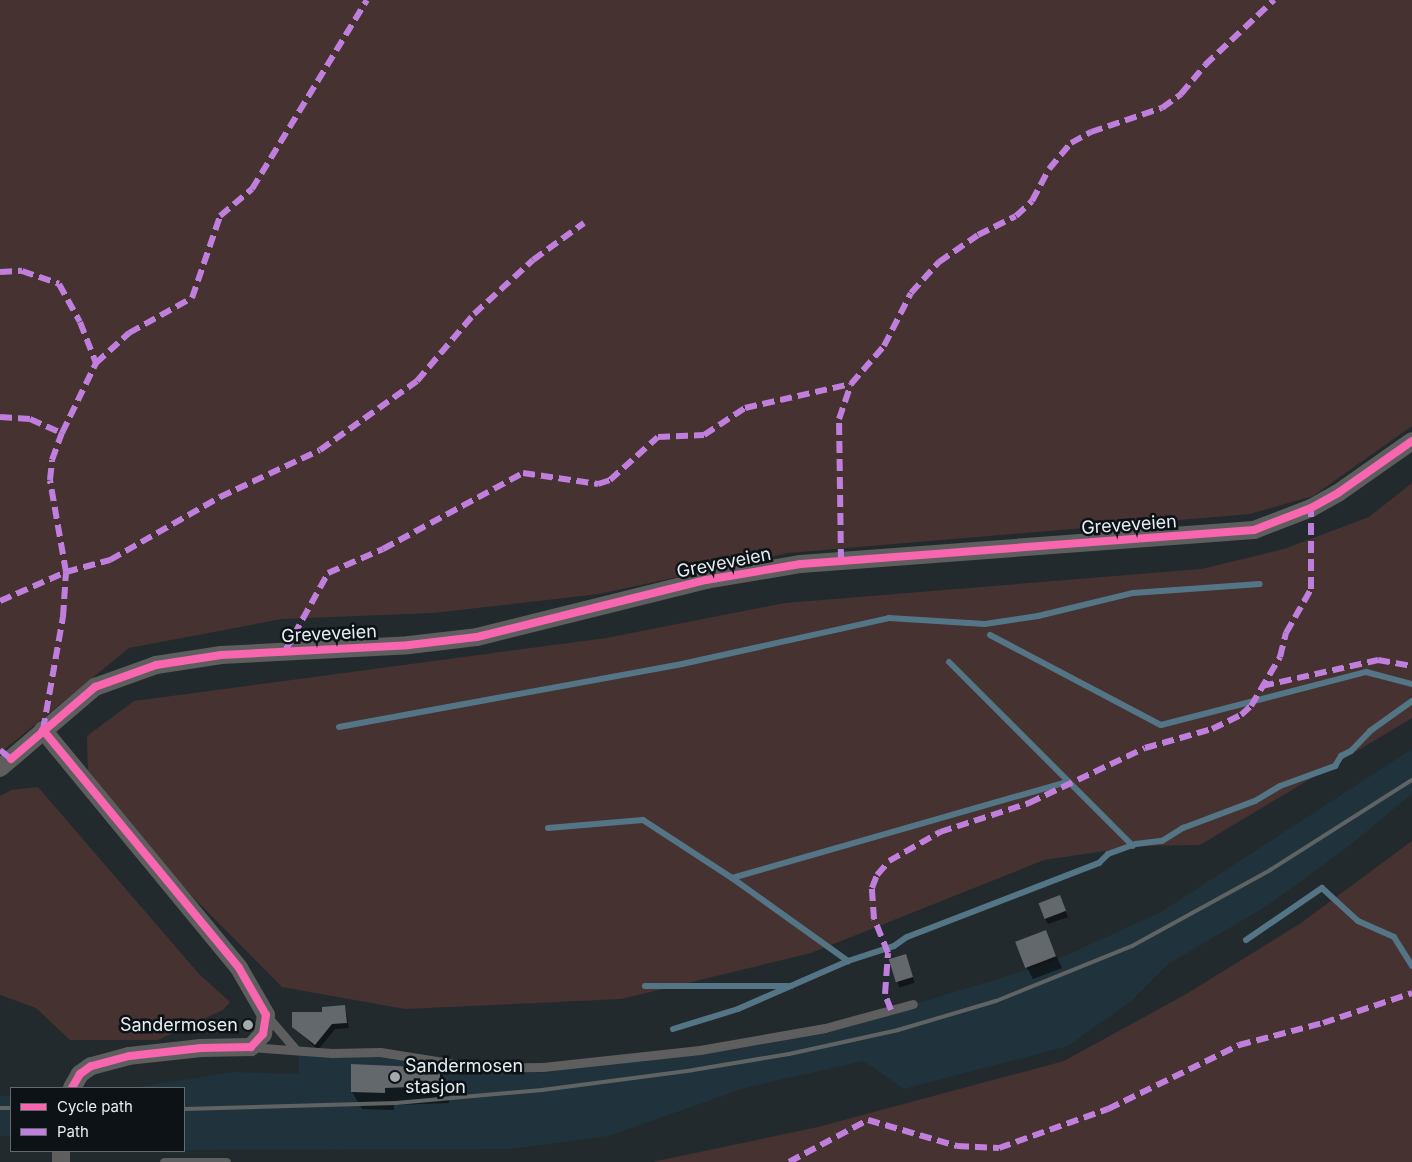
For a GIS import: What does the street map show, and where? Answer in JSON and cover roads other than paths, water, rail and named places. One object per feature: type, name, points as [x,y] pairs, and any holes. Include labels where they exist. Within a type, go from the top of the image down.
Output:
[{"type":"street","name":"Greveveien","points":[[0,768],[95,687],[116,677],[171,663],[221,655],[409,645],[477,637],[706,580],[801,564],[1254,530],[1311,508],[1338,493],[1412,442]]},
{"type":"street","points":[[43,730],[239,968],[266,1015],[263,1034],[251,1047],[201,1048],[129,1056],[91,1066],[80,1074],[73,1087]]},
{"type":"lane","points":[[251,1047],[332,1053],[380,1052],[480,1068],[542,1068],[700,1050],[825,1028],[913,1004]]},
{"type":"lane","points":[[266,1015],[296,1050]]},
{"type":"lane","points":[[164,1162],[226,1162]]},
{"type":"waterway","points":[[339,727],[682,664],[889,618],[985,624],[1038,616],[1133,593],[1260,584]]},
{"type":"waterway","points":[[990,635],[1161,725],[1366,672],[1412,684]]},
{"type":"waterway","points":[[949,662],[1133,846]]},
{"type":"waterway","points":[[673,1029],[738,1009],[848,961],[894,946],[907,937],[1099,863],[1108,854],[1136,844],[1162,841],[1183,828],[1255,801],[1280,786],[1335,766],[1341,756],[1351,751],[1370,731],[1412,701]]},
{"type":"waterway","points":[[732,878],[1067,782]]},
{"type":"waterway","points":[[548,828],[643,820],[732,878],[848,961]]},
{"type":"waterway","points":[[1246,940],[1322,888],[1358,921],[1394,937],[1412,966]]},
{"type":"waterway","points":[[645,986],[791,986]]},
{"type":"railway","points":[[185,1109],[396,1103],[542,1090],[693,1070],[789,1054],[898,1030],[996,1001],[1132,946],[1270,870],[1412,780]]},
{"type":"railway","points":[[0,1108],[10,1108]]},
{"type":"place","name":"Sandermosen","points":[[248,1025]]},
{"type":"place","name":"Sandermosen stasjon","points":[[395,1077]]}]
